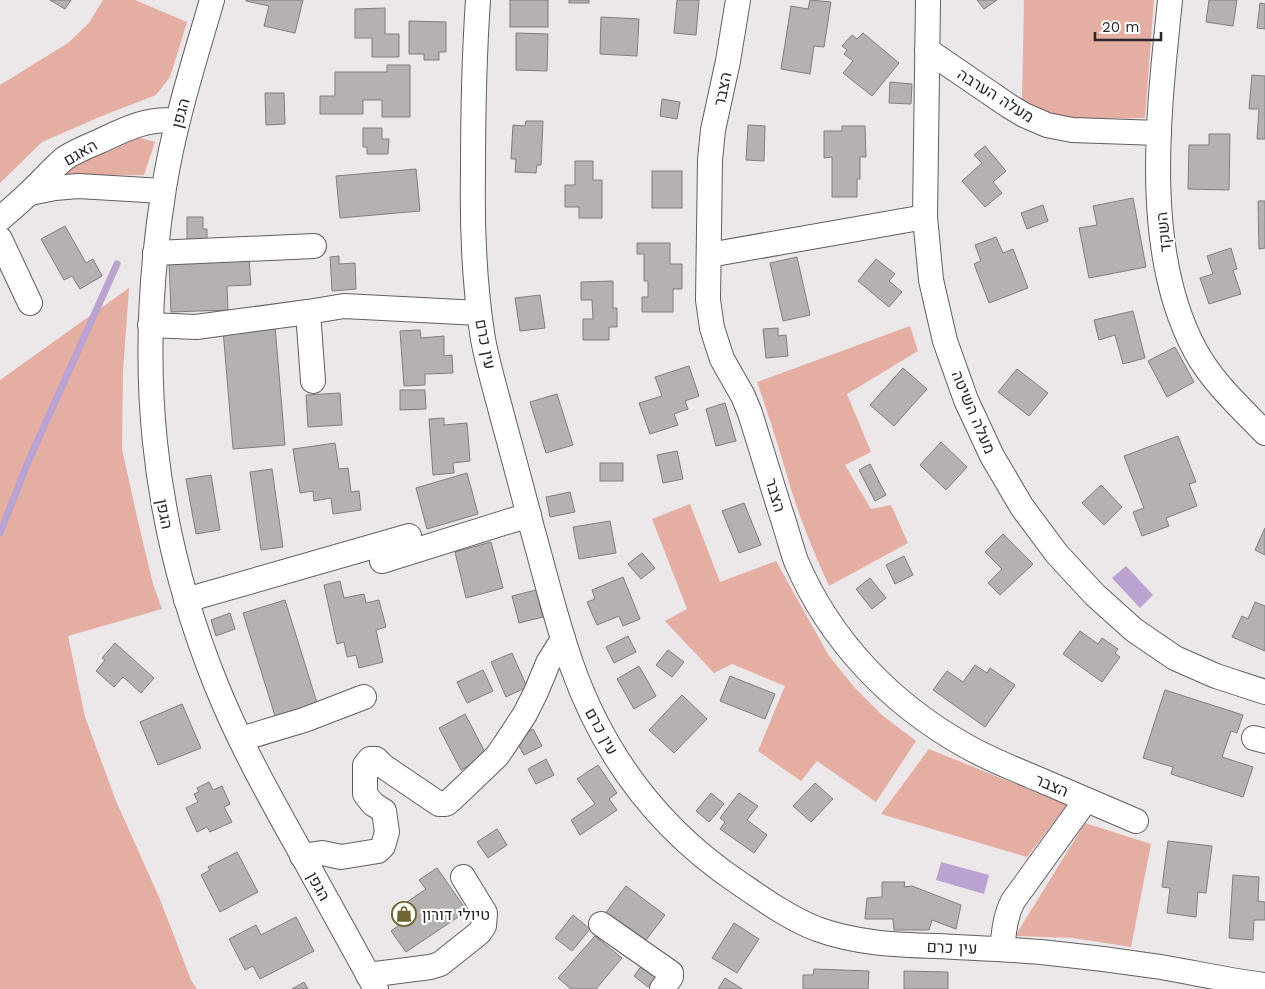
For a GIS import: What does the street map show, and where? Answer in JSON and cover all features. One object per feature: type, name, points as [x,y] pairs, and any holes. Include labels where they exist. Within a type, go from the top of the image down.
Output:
[{"type":"street","name":"הגפן","points":[[212,0],[177,122],[163,192],[155,253],[150,347],[152,410],[159,478],[172,550],[186,600],[218,688],[240,740],[266,791],[372,982]]},
{"type":"street","name":"עין כרם","points":[[478,0],[474,84],[472,204],[474,266],[479,313],[488,362],[563,639],[573,669],[598,726],[613,753],[649,802],[669,826],[717,868],[794,918],[841,937],[887,944],[1002,949],[1114,960],[1265,985]]},
{"type":"street","name":"הצבר","points":[[738,0],[728,61],[713,130],[710,160],[708,300],[712,328],[722,359],[743,396],[750,413],[796,559],[806,583],[834,630],[851,652],[870,674],[914,713],[967,747],[998,762],[1136,820]]},
{"type":"street","name":"מעלה השיטה","points":[[928,0],[925,217],[932,280],[945,341],[966,400],[988,448],[1022,507],[1057,554],[1094,595],[1134,630],[1175,658],[1216,676],[1265,692]]},
{"type":"street","name":"השקד","points":[[1170,0],[1159,133],[1159,186],[1167,269],[1179,315],[1204,365],[1213,378],[1265,433]]},
{"type":"street","name":"מעלה הערבה","points":[[927,50],[1002,102],[1024,115],[1047,125],[1072,130],[1159,133]]},
{"type":"street","name":"האגם","points":[[0,219],[30,193],[55,166],[81,149],[143,123],[157,120],[177,122]]},
{"type":"street","points":[[30,193],[78,186],[163,192]]},
{"type":"street","points":[[709,254],[925,217]]},
{"type":"street","points":[[0,239],[30,303]]},
{"type":"street","points":[[155,253],[314,246]]},
{"type":"street","points":[[150,324],[196,327],[344,306],[479,313]]},
{"type":"street","points":[[308,312],[313,381]]},
{"type":"street","points":[[382,562],[529,515]]},
{"type":"street","points":[[186,600],[409,536]]},
{"type":"street","points":[[302,856],[322,853],[341,857],[350,856],[378,852],[383,846],[387,832],[384,811],[373,804],[366,794],[365,764],[370,759],[376,759],[383,766],[438,804],[446,804],[497,756],[525,714],[548,663],[563,639]]},
{"type":"street","points":[[240,740],[304,720],[364,697]]},
{"type":"street","points":[[1002,949],[1005,922],[1013,901],[1086,800]]},
{"type":"street","points":[[372,982],[440,964],[479,933],[484,926],[485,913],[463,877]]},
{"type":"street","points":[[601,924],[672,973],[672,977],[662,989]]},
{"type":"shaded area","points":[[103,0],[135,0],[187,22],[170,77],[156,95],[42,142],[0,183],[0,85],[68,43],[89,23]]},
{"type":"shaded area","points":[[1024,0],[1154,0],[1145,118],[1066,119],[1022,101]]},
{"type":"shaded area","points":[[132,138],[141,138],[155,142],[144,175],[63,176],[70,167]]},
{"type":"shaded area","points":[[129,288],[123,371],[122,449],[153,584],[162,609],[68,636],[85,717],[116,801],[159,897],[191,980],[197,989],[0,989],[0,380]]},
{"type":"shaded area","points":[[910,326],[918,351],[847,394],[871,452],[845,465],[871,509],[891,505],[908,543],[829,586],[800,516],[757,382]]},
{"type":"shaded area","points":[[690,504],[720,582],[776,561],[829,656],[855,688],[882,715],[916,741],[876,802],[817,761],[801,781],[758,751],[785,686],[732,664],[714,673],[665,621],[687,609],[652,519]]},
{"type":"shaded area","points":[[1126,566],[1153,595],[1140,608],[1112,578]]},
{"type":"shaded area","points":[[929,749],[1067,805],[1027,857],[881,814]]},
{"type":"shaded area","points":[[1085,823],[1151,844],[1131,947],[1073,938],[1015,936]]},
{"type":"shaded area","points":[[941,862],[989,875],[984,894],[936,880]]},
{"type":"building","points":[[50,0],[71,0],[65,9]]},
{"type":"building","points":[[246,0],[303,0],[295,33],[264,26],[269,6]]},
{"type":"building","points":[[510,0],[548,0],[548,27],[510,27]]},
{"type":"building","points":[[569,0],[589,0],[589,3],[569,3]]},
{"type":"building","points":[[677,0],[699,0],[696,35],[674,33]]},
{"type":"building","points":[[810,0],[831,2],[824,47],[814,46],[810,74],[781,69],[791,6],[808,9]]},
{"type":"building","points":[[977,0],[997,0],[984,9]]},
{"type":"building","points":[[1209,0],[1237,0],[1233,26],[1206,22]]},
{"type":"building","points":[[1260,3],[1265,4],[1265,29],[1257,28]]},
{"type":"building","points":[[385,8],[385,34],[399,34],[399,57],[372,57],[372,38],[355,38],[355,9]]},
{"type":"building","points":[[601,17],[639,19],[637,56],[600,54]]},
{"type":"building","points":[[409,21],[446,22],[446,52],[439,52],[439,60],[424,60],[424,54],[409,54]]},
{"type":"building","points":[[516,33],[548,34],[547,71],[516,70]]},
{"type":"building","points":[[863,33],[899,63],[872,96],[843,73],[853,61],[844,54],[847,50],[842,46],[852,35],[857,39]]},
{"type":"building","points":[[387,65],[410,65],[410,117],[382,117],[382,100],[363,100],[363,114],[320,114],[320,96],[335,96],[335,72],[387,72]]},
{"type":"building","points":[[1252,75],[1265,76],[1265,139],[1257,139],[1259,109],[1249,109]]},
{"type":"building","points":[[890,82],[912,84],[911,104],[889,103]]},
{"type":"building","points":[[265,93],[284,93],[285,124],[266,125]]},
{"type":"building","points":[[662,99],[680,102],[677,119],[660,116]]},
{"type":"building","points":[[526,121],[543,121],[541,165],[537,165],[536,173],[515,172],[516,159],[511,159],[513,125],[525,126]]},
{"type":"building","points":[[748,125],[765,126],[764,161],[746,160]]},
{"type":"building","points":[[842,126],[865,126],[866,157],[860,157],[860,179],[857,179],[857,197],[832,197],[832,157],[824,158],[824,131],[842,131]]},
{"type":"building","points":[[363,128],[382,128],[382,139],[389,139],[388,154],[367,154],[367,147],[363,147]]},
{"type":"building","points":[[1209,134],[1230,134],[1229,190],[1188,189],[1189,145],[1209,145]]},
{"type":"building","points":[[985,146],[1006,171],[993,182],[1002,193],[985,207],[962,181],[982,163],[974,155]]},
{"type":"building","points":[[575,161],[593,161],[593,180],[602,180],[602,218],[579,218],[579,207],[565,207],[565,185],[575,185]]},
{"type":"building","points":[[416,169],[420,211],[340,218],[336,176]]},
{"type":"building","points":[[652,171],[682,171],[682,208],[652,208]]},
{"type":"building","points":[[1133,198],[1146,267],[1089,278],[1079,228],[1097,225],[1093,206]]},
{"type":"building","points":[[1258,201],[1265,201],[1265,248],[1259,249]]},
{"type":"building","points":[[1043,205],[1048,221],[1027,229],[1021,213]]},
{"type":"building","points":[[187,217],[203,217],[203,229],[207,229],[207,245],[187,245]]},
{"type":"building","points":[[65,226],[86,263],[93,259],[102,276],[80,289],[72,276],[64,280],[41,239]]},
{"type":"building","points":[[996,237],[1003,253],[1013,249],[1028,288],[989,303],[974,264],[981,261],[975,245]]},
{"type":"building","points":[[637,243],[670,243],[670,264],[682,264],[682,289],[673,289],[673,312],[642,312],[642,297],[648,297],[648,281],[644,281],[644,254],[637,254]]},
{"type":"building","points":[[1231,248],[1237,269],[1233,270],[1241,294],[1209,304],[1200,278],[1213,274],[1207,256]]},
{"type":"building","points":[[339,256],[339,264],[355,263],[356,289],[332,291],[330,257]]},
{"type":"building","points":[[797,257],[810,315],[783,321],[770,263]]},
{"type":"building","points":[[249,259],[251,285],[227,286],[228,310],[171,312],[169,262]]},
{"type":"building","points":[[876,259],[895,274],[889,281],[902,292],[889,307],[858,281]]},
{"type":"building","points":[[613,281],[613,308],[617,308],[617,327],[609,327],[609,340],[583,340],[583,319],[593,319],[592,300],[581,300],[581,282]]},
{"type":"building","points":[[540,295],[545,328],[520,331],[515,298]]},
{"type":"building","points":[[1133,311],[1145,358],[1123,364],[1115,335],[1099,340],[1094,320]]},
{"type":"building","points":[[275,326],[285,445],[233,449],[223,330]]},
{"type":"building","points":[[778,328],[778,336],[786,335],[788,356],[766,358],[763,329]]},
{"type":"building","points":[[420,330],[421,338],[444,336],[444,356],[452,355],[453,373],[425,374],[425,385],[404,386],[400,331]]},
{"type":"building","points":[[1175,347],[1194,382],[1167,397],[1148,361]]},
{"type":"building","points":[[689,366],[699,396],[685,401],[688,409],[674,414],[678,425],[650,434],[639,403],[662,396],[655,377]]},
{"type":"building","points":[[903,368],[927,389],[894,426],[870,405]]},
{"type":"building","points":[[1017,369],[1048,393],[1029,416],[998,392]]},
{"type":"building","points":[[400,390],[425,390],[426,409],[400,410]]},
{"type":"building","points":[[340,393],[342,425],[308,427],[306,395]]},
{"type":"building","points":[[557,394],[573,445],[546,453],[530,402]]},
{"type":"building","points":[[725,403],[736,441],[716,446],[706,409]]},
{"type":"building","points":[[444,418],[444,425],[467,423],[470,461],[453,463],[454,473],[433,475],[429,419]]},
{"type":"building","points":[[1178,436],[1196,482],[1189,484],[1197,506],[1166,518],[1169,526],[1142,536],[1133,512],[1144,508],[1124,456]]},
{"type":"building","points":[[941,442],[967,467],[946,490],[920,465]]},
{"type":"building","points":[[335,443],[339,469],[348,468],[351,492],[359,491],[361,510],[333,514],[331,498],[314,501],[313,491],[300,493],[293,449]]},
{"type":"building","points":[[677,451],[683,479],[663,483],[657,455]]},
{"type":"building","points":[[600,463],[623,463],[623,481],[600,481]]},
{"type":"building","points":[[870,464],[886,495],[875,501],[859,470]]},
{"type":"building","points":[[272,469],[283,547],[261,550],[250,472]]},
{"type":"building","points":[[467,473],[478,514],[427,529],[416,488]]},
{"type":"building","points":[[211,475],[220,530],[196,534],[186,479]]},
{"type":"building","points":[[1101,485],[1122,507],[1104,525],[1082,503]]},
{"type":"building","points":[[570,492],[575,512],[550,517],[546,497]]},
{"type":"building","points":[[744,503],[761,545],[739,553],[722,511]]},
{"type":"building","points":[[610,521],[616,553],[579,559],[573,527]]},
{"type":"building","points":[[1265,528],[1265,555],[1255,550]]},
{"type":"building","points":[[1003,534],[1033,564],[1000,595],[988,583],[1002,569],[985,552]]},
{"type":"building","points":[[491,542],[503,588],[466,598],[455,552]]},
{"type":"building","points":[[642,553],[655,568],[641,579],[628,564]]},
{"type":"building","points":[[904,556],[913,575],[895,584],[886,565]]},
{"type":"building","points":[[623,577],[640,619],[623,626],[619,616],[597,625],[587,602],[595,599],[592,590]]},
{"type":"building","points":[[870,578],[886,598],[872,609],[856,589]]},
{"type":"building","points":[[340,581],[344,598],[364,594],[366,603],[379,600],[386,627],[376,630],[383,662],[359,668],[356,655],[347,657],[344,642],[337,644],[324,585]]},
{"type":"building","points":[[536,590],[543,617],[519,623],[512,596]]},
{"type":"building","points":[[285,600],[318,706],[276,719],[243,613]]},
{"type":"building","points":[[1255,602],[1265,606],[1265,651],[1232,637],[1242,616],[1248,619]]},
{"type":"building","points":[[230,613],[235,629],[216,636],[211,620]]},
{"type":"building","points":[[1080,631],[1098,644],[1102,638],[1118,649],[1115,653],[1120,657],[1102,682],[1063,654]]},
{"type":"building","points":[[628,636],[636,652],[614,663],[606,647]]},
{"type":"building","points":[[115,643],[154,678],[141,693],[123,677],[114,687],[96,671],[105,660],[102,658]]},
{"type":"building","points":[[668,650],[684,662],[672,677],[656,665]]},
{"type":"building","points":[[512,653],[527,687],[506,697],[491,662]]},
{"type":"building","points":[[975,665],[987,673],[990,668],[1015,685],[985,727],[933,690],[947,671],[963,682]]},
{"type":"building","points":[[639,666],[656,696],[634,709],[617,679]]},
{"type":"building","points":[[483,670],[493,691],[467,703],[457,682]]},
{"type":"building","points":[[730,676],[775,694],[765,719],[720,701]]},
{"type":"building","points":[[1165,690],[1243,715],[1237,733],[1231,731],[1222,757],[1253,767],[1243,797],[1171,774],[1173,767],[1143,758]]},
{"type":"building","points":[[682,695],[707,719],[674,753],[649,730]]},
{"type":"building","points":[[182,704],[201,748],[158,765],[140,722]]},
{"type":"building","points":[[465,714],[487,756],[461,770],[439,728]]},
{"type":"building","points":[[533,729],[542,746],[524,755],[515,739]]},
{"type":"building","points":[[546,759],[554,775],[536,784],[528,769]]},
{"type":"building","points":[[598,765],[617,793],[609,799],[617,810],[580,835],[571,820],[595,804],[577,779]]},
{"type":"building","points":[[209,782],[213,790],[222,786],[230,804],[224,807],[232,822],[210,832],[207,827],[197,832],[186,808],[198,802],[194,794],[199,792],[197,788]]},
{"type":"building","points":[[815,783],[833,799],[811,822],[793,806]]},
{"type":"building","points":[[711,793],[724,804],[709,822],[696,811]]},
{"type":"building","points":[[739,793],[758,806],[747,820],[767,835],[754,853],[720,829],[725,822],[720,818]]},
{"type":"building","points":[[497,829],[507,845],[488,858],[477,842]]},
{"type":"building","points":[[1168,841],[1212,846],[1206,893],[1198,892],[1196,917],[1167,913],[1170,888],[1162,887]]},
{"type":"building","points":[[237,852],[258,892],[220,912],[201,875],[210,870],[208,867]]},
{"type":"building","points":[[437,868],[467,911],[406,952],[391,931],[402,923],[394,911],[426,889],[419,880]]},
{"type":"building","points":[[1233,875],[1259,877],[1258,901],[1265,902],[1265,920],[1254,920],[1253,940],[1229,938]]},
{"type":"building","points":[[882,882],[905,882],[904,887],[912,886],[961,905],[956,929],[932,920],[929,930],[894,930],[893,919],[865,919],[867,898],[882,897]]},
{"type":"building","points":[[626,886],[665,915],[643,944],[604,915]]},
{"type":"building","points":[[573,915],[590,929],[572,951],[555,938]]},
{"type":"building","points":[[296,917],[314,951],[260,979],[253,966],[245,970],[229,939],[256,925],[261,935]]},
{"type":"building","points":[[734,923],[759,939],[737,973],[712,958]]},
{"type":"building","points":[[595,936],[622,958],[596,989],[571,989],[558,978]]},
{"type":"building","points":[[645,961],[660,972],[648,987],[634,976]]},
{"type":"building","points":[[814,969],[869,971],[868,989],[803,989],[803,975],[813,975]]},
{"type":"building","points":[[904,971],[948,972],[948,989],[904,989]]},
{"type":"building","points":[[725,978],[742,989],[718,989]]},
{"type":"building","points":[[304,982],[308,989],[292,989]]},
{"type":"waterway","points":[[0,533],[28,462],[117,264]]},
{"type":"place","name":"טיולי דורון","points":[[404,914]]}]
